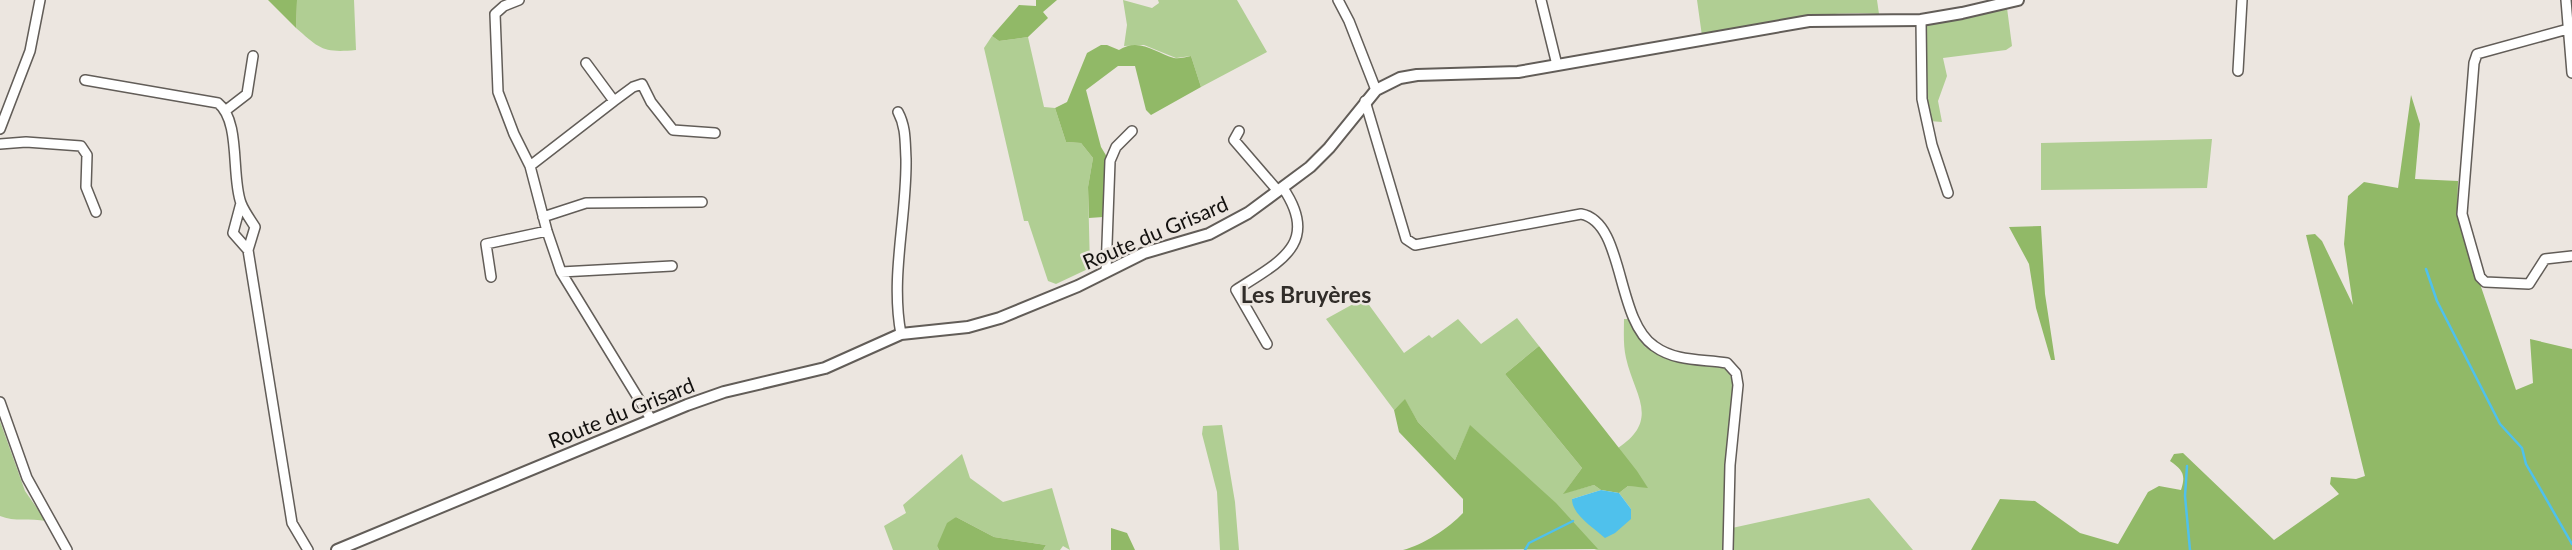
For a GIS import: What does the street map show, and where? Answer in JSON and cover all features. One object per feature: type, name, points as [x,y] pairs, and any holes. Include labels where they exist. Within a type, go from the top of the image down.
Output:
[{"type":"street","points":[[0,130],[30,51],[40,0]]},
{"type":"street","points":[[519,0],[504,6],[495,15],[498,92],[530,166],[561,272],[651,418]]},
{"type":"street","points":[[1338,0],[1376,90]]},
{"type":"street","points":[[1541,0],[1558,65]]},
{"type":"street","name":"Route du Grisard","points":[[337,550],[651,418],[724,393],[825,368],[901,334],[985,323],[1055,296],[1144,253],[1209,234],[1248,213],[1281,190],[1320,158],[1364,101],[1376,90],[1400,78],[1417,75],[1501,74],[1809,20],[1921,20],[2018,0]]},
{"type":"street","points":[[2238,71],[2242,0]]},
{"type":"street","points":[[2566,0],[2572,73]]},
{"type":"street","points":[[1921,20],[1922,99],[1932,145],[1948,193]]},
{"type":"street","points":[[2568,29],[2477,54],[2474,62],[2462,214],[2480,277],[2485,282],[2529,284],[2545,259],[2572,256]]},
{"type":"street","points":[[225,111],[247,94],[253,55]]},
{"type":"street","points":[[586,63],[614,101]]},
{"type":"street","points":[[85,80],[218,103],[225,111],[231,130],[241,203],[255,227],[248,250],[292,523],[308,550]]},
{"type":"street","points":[[530,166],[633,87],[642,84],[651,102],[673,130],[715,134]]},
{"type":"street","points":[[1364,101],[1406,239],[1415,245],[1581,214],[1590,216],[1605,232],[1629,311],[1640,333],[1663,352],[1693,361],[1727,363],[1736,373],[1738,385],[1730,465],[1728,550]]},
{"type":"street","points":[[898,111],[905,125],[906,194],[897,278],[897,310],[901,334]]},
{"type":"street","points":[[1106,272],[1110,161],[1116,147],[1132,131]]},
{"type":"street","points":[[1239,131],[1234,140],[1291,200],[1298,219],[1294,247],[1282,261],[1236,290],[1267,344]]},
{"type":"street","points":[[0,144],[26,142],[81,146],[87,155],[86,187],[96,212]]},
{"type":"street","points":[[543,217],[586,203],[702,202]]},
{"type":"street","points":[[241,203],[233,233],[248,250]]},
{"type":"street","points":[[491,277],[486,244],[547,231]]},
{"type":"street","points":[[561,272],[672,266]]},
{"type":"street","points":[[0,402],[27,478],[67,550]]},
{"type":"green space","points":[[268,0],[297,0],[296,28]]},
{"type":"green space","points":[[297,0],[354,0],[356,50],[329,50],[304,35],[296,28]]},
{"type":"green space","points":[[1036,0],[1057,0],[1043,12],[1048,18],[1028,37],[999,41],[992,36],[1019,5],[1036,6]]},
{"type":"green space","points":[[1123,0],[1152,8],[1159,3],[1158,0],[1237,0],[1267,52],[1201,87],[1191,56],[1176,58],[1144,45],[1124,46],[1127,25]]},
{"type":"green space","points":[[1697,0],[1877,0],[1879,14],[1812,16],[1702,36]]},
{"type":"green space","points":[[2007,8],[2012,46],[2006,50],[1943,58],[1947,76],[1938,101],[1942,122],[1929,121],[1924,65],[1926,23]]},
{"type":"green space","points":[[992,36],[999,41],[1028,37],[1044,107],[1055,108],[1066,142],[1081,143],[1093,158],[1088,187],[1090,268],[1056,284],[1048,281],[1028,221],[1024,221],[984,48]]},
{"type":"green space","points":[[1101,45],[1119,50],[1126,46],[1140,45],[1174,58],[1191,56],[1201,87],[1151,115],[1146,110],[1135,66],[1118,66],[1086,90],[1101,147],[1107,157],[1103,217],[1089,218],[1088,187],[1093,158],[1081,143],[1066,142],[1055,108],[1067,102],[1087,53]]},
{"type":"green space","points":[[2411,95],[2420,124],[2415,179],[2458,181],[2457,216],[2516,390],[2533,383],[2530,339],[2572,349],[2572,550],[1971,550],[2000,499],[2035,501],[2080,533],[2118,544],[2148,492],[2159,486],[2181,490],[2182,473],[2170,461],[2174,454],[2183,453],[2274,540],[2339,494],[2330,484],[2331,477],[2356,479],[2365,476],[2306,235],[2315,234],[2322,241],[2353,305],[2344,244],[2348,196],[2364,182],[2398,188]]},
{"type":"green space","points":[[2212,139],[2207,188],[2041,190],[2041,143]]},
{"type":"green space","points":[[2041,226],[2045,294],[2055,360],[2051,360],[2036,308],[2029,264],[2009,227]]},
{"type":"green space","points":[[1364,298],[1404,353],[1429,335],[1432,338],[1458,319],[1481,344],[1517,318],[1539,346],[1505,374],[1582,468],[1564,493],[1594,485],[1601,490],[1572,499],[1631,509],[1619,493],[1628,486],[1647,487],[1618,448],[1639,427],[1642,417],[1625,353],[1624,319],[1628,319],[1645,347],[1682,363],[1721,365],[1727,368],[1734,385],[1723,550],[1594,550],[1597,549],[1470,426],[1455,460],[1418,422],[1405,400],[1394,410],[1326,319]]},
{"type":"green space","points":[[1539,346],[1648,488],[1628,486],[1619,493],[1601,490],[1594,485],[1563,494],[1582,468],[1505,374]]},
{"type":"green space","points":[[1405,399],[1418,422],[1455,460],[1470,425],[1556,503],[1598,549],[1403,550],[1435,535],[1463,513],[1463,499],[1399,432],[1394,410]]},
{"type":"green space","points":[[0,421],[25,491],[46,521],[0,516]]},
{"type":"green space","points":[[1222,425],[1235,502],[1239,550],[1220,550],[1217,492],[1202,434],[1203,426]]},
{"type":"green space","points":[[962,454],[970,478],[1003,502],[1052,488],[1070,550],[1063,546],[1060,550],[1043,550],[1046,545],[994,537],[956,517],[937,546],[939,550],[893,550],[884,526],[906,513],[903,505]]},
{"type":"green space","points":[[1869,498],[1913,550],[1730,550],[1732,528]]},
{"type":"green space","points":[[956,517],[994,537],[1046,545],[1043,550],[939,550],[937,546],[947,523]]},
{"type":"green space","points":[[1111,528],[1127,533],[1135,550],[1111,550]]},
{"type":"water","points":[[1601,490],[1619,493],[1631,509],[1631,519],[1605,538],[1580,516],[1572,499]]},
{"type":"waterway","points":[[2426,269],[2437,301],[2500,424],[2522,448],[2526,464],[2572,544]]},
{"type":"waterway","points":[[2187,466],[2185,496],[2190,550]]},
{"type":"waterway","points":[[1525,550],[1529,543],[1573,521]]},
{"type":"district","name":"Les Bruyères","points":[[1306,294]]}]
